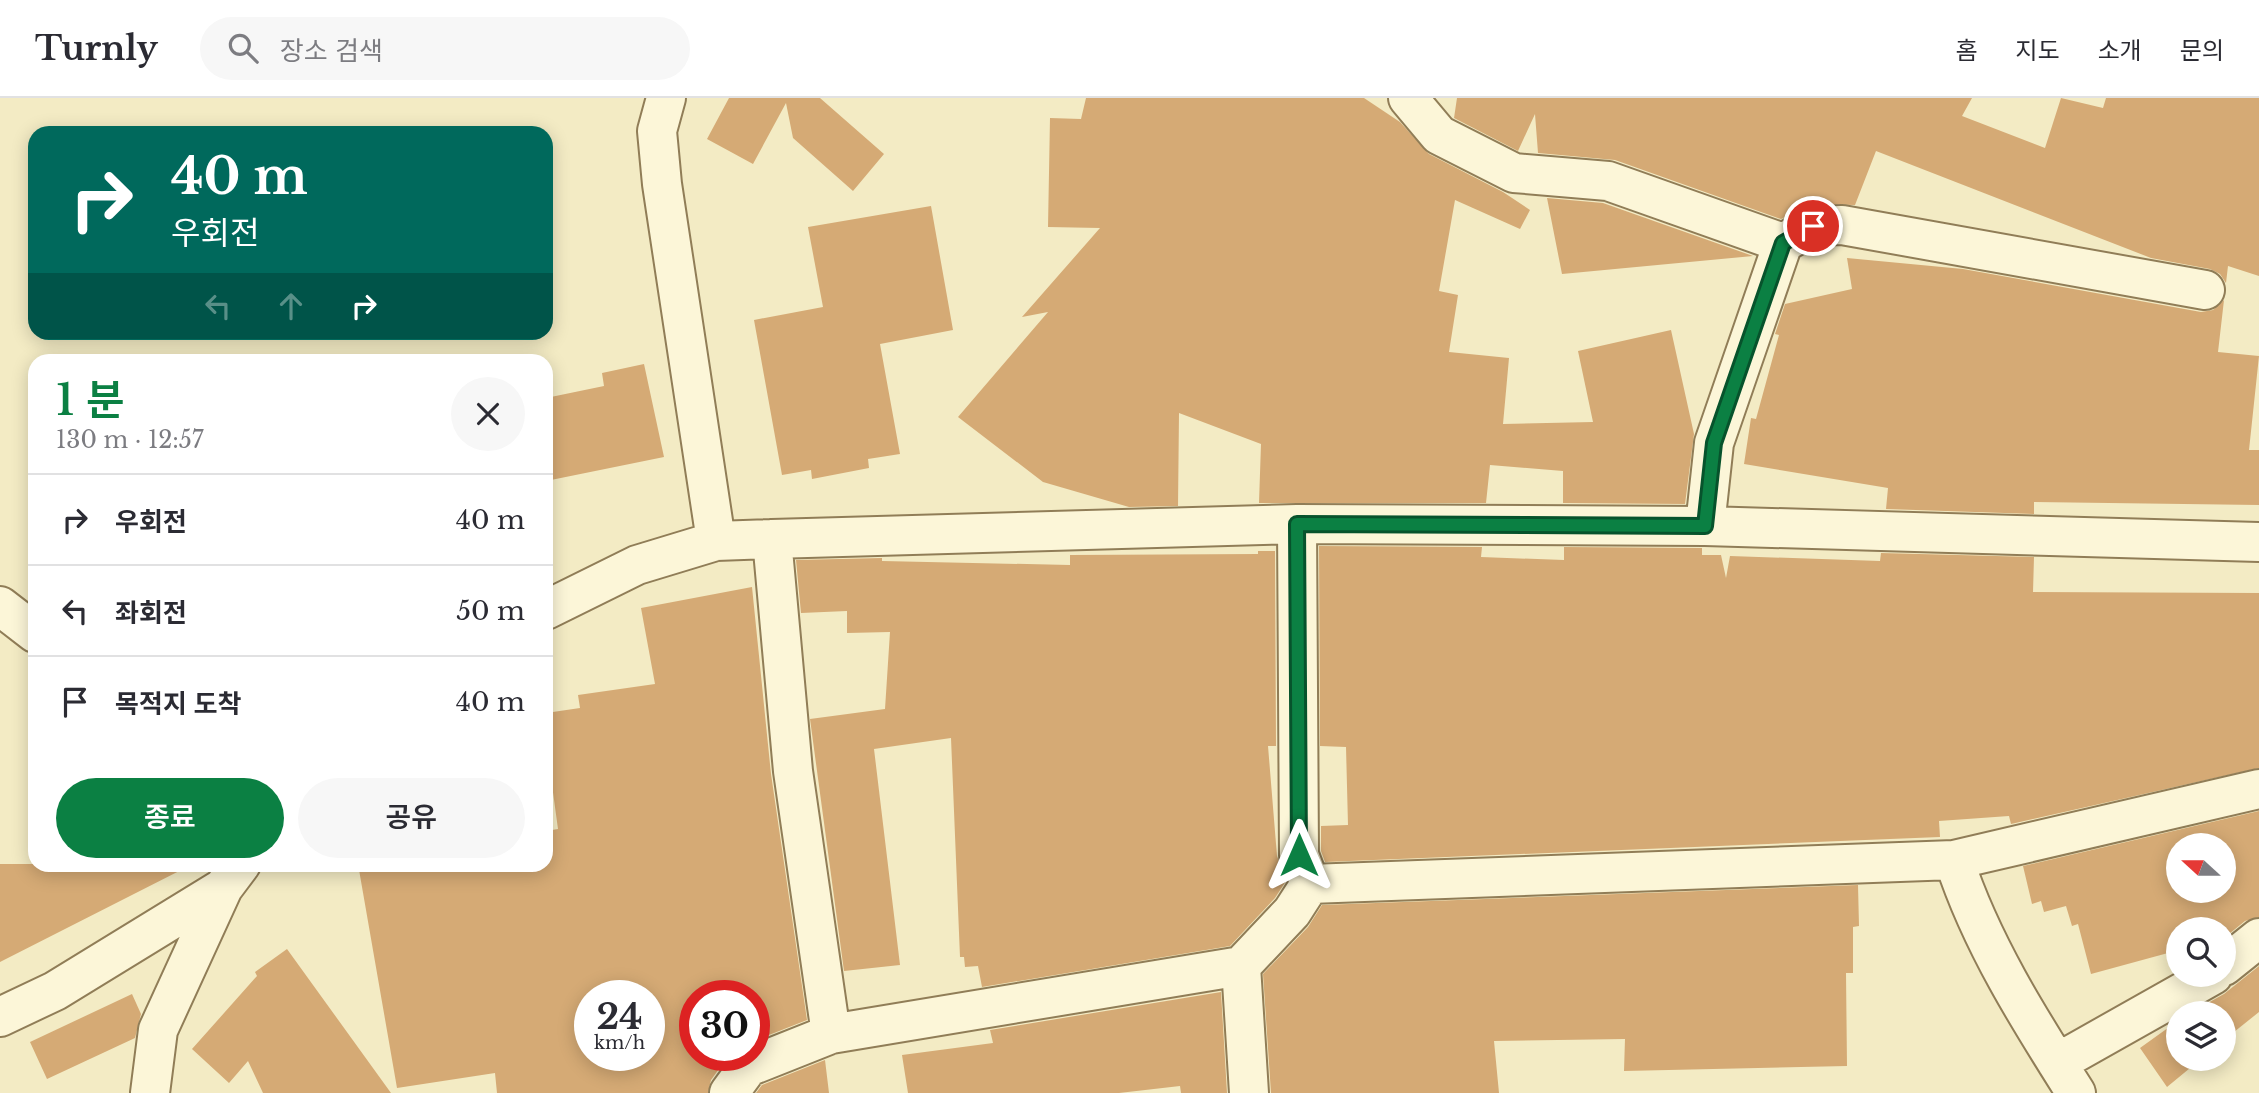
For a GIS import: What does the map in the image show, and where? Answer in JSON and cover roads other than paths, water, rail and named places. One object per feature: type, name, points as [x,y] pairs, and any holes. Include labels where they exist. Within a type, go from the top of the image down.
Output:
[{"type":"street","points":[[666,98],[657,131],[662,184],[716,541]]},
{"type":"street","points":[[1408,98],[1438,135],[1514,173],[1608,181],[1783,243]]},
{"type":"street","points":[[1705,526],[1714,443],[1783,243],[1813,226],[1842,225],[2205,290]]},
{"type":"street","points":[[553,607],[637,565],[716,541],[1297,524],[1705,526],[2259,542]]},
{"type":"street","points":[[1297,524],[1299,855],[1310,884]]},
{"type":"street","points":[[772,539],[793,771],[831,1034]]},
{"type":"street","points":[[0,606],[28,628]]},
{"type":"street","points":[[1310,884],[1954,860],[2259,789]]},
{"type":"street","points":[[1954,860],[1970,909],[2066,1078],[2196,987]]},
{"type":"street","points":[[0,1017],[55,991],[232,876]]},
{"type":"street","points":[[150,1093],[158,1030],[232,876]]},
{"type":"street","points":[[729,1093],[748,1067],[831,1034],[1241,966],[1292,912],[1310,884]]},
{"type":"street","points":[[2236,956],[2259,938]]},
{"type":"street","points":[[1241,966],[1249,1093]]}]
